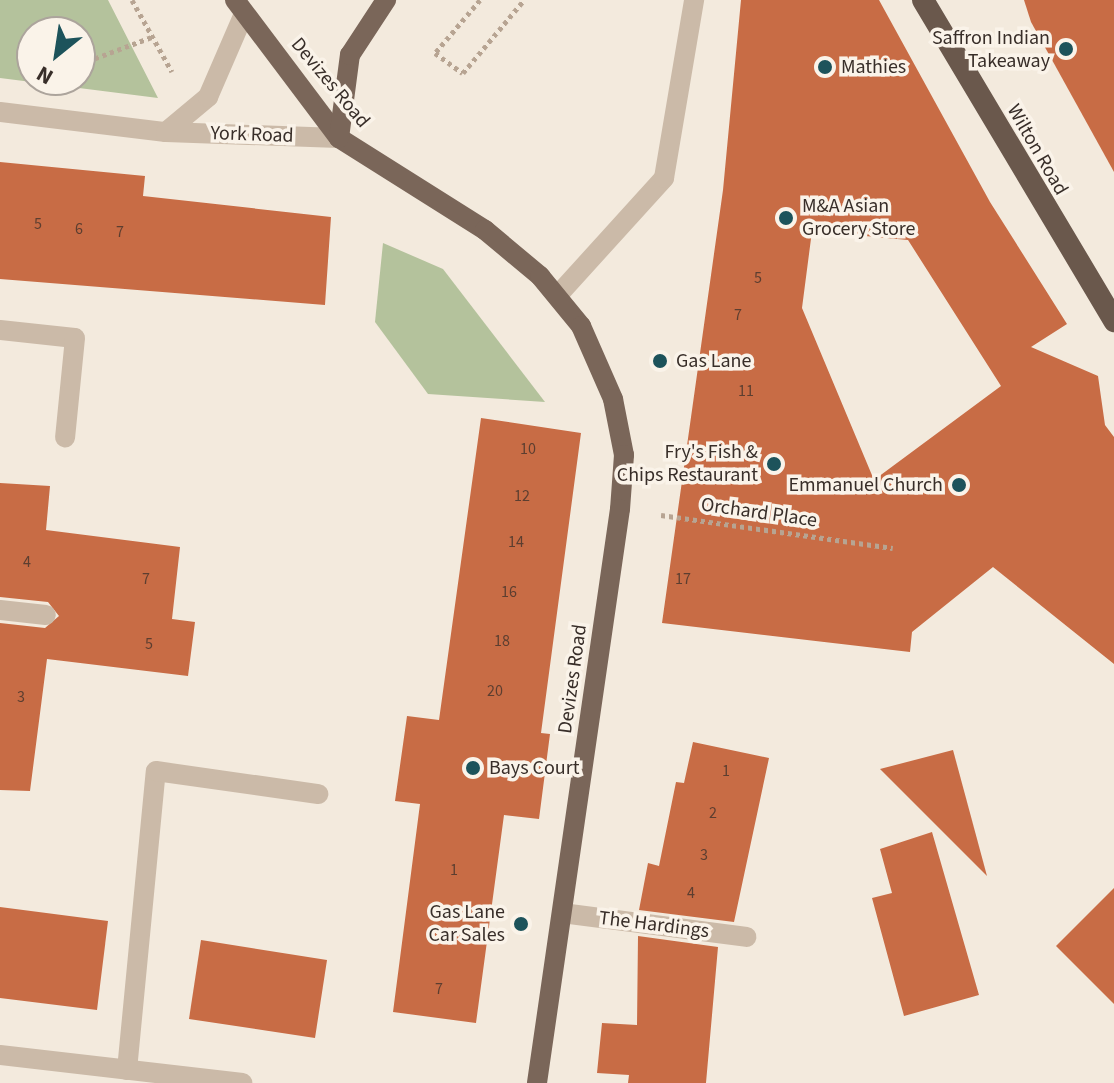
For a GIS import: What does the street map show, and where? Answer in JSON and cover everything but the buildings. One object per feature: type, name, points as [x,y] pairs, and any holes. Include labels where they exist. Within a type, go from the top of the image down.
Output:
[{"type":"highway","name":"Wilton Road","points":[[923,0],[1114,321]]},
{"type":"main road","points":[[339,138],[350,55],[386,0]]},
{"type":"main road","name":"Devizes Road","points":[[239,8],[339,138],[485,230],[558,295],[581,326],[613,399],[624,455],[620,509],[537,1083]]},
{"type":"street","points":[[558,295],[664,178],[694,0]]},
{"type":"street","name":"York Road","points":[[166,132],[208,97],[239,8]]},
{"type":"street","name":"York Road","points":[[0,112],[166,132],[339,138]]},
{"type":"street","points":[[0,330],[75,338],[65,438]]},
{"type":"street","points":[[0,610],[46,615]]},
{"type":"street","points":[[127,1070],[156,771],[318,794]]},
{"type":"street","name":"The Hardings","points":[[562,913],[746,937]]},
{"type":"street","points":[[0,1055],[242,1083]]},
{"type":"path","points":[[132,0],[193,109]]},
{"type":"path","points":[[480,0],[435,53],[463,73],[524,0]]},
{"type":"path","points":[[96,58],[152,37]]},
{"type":"path","name":"Orchard Place","points":[[620,509],[893,548]]},
{"type":"green space","points":[[0,0],[108,0],[158,98],[96,90],[96,16],[16,16],[16,80],[0,78]]},
{"type":"green space","points":[[383,243],[443,269],[545,402],[428,394],[375,322]]},
{"type":"place","name":"Saffron Indian Takeaway","points":[[1066,49]]},
{"type":"place","name":"Mathies","points":[[825,67]]},
{"type":"place","name":"M&A Asian Grocery Store","points":[[786,218]]},
{"type":"place","name":"Gas Lane","points":[[660,361]]},
{"type":"place","name":"Fry's Fish & Chips Restaurant","points":[[774,464]]},
{"type":"place","name":"Emmanuel Church","points":[[959,485]]},
{"type":"place","name":"Bays Court","points":[[473,768]]},
{"type":"place","name":"Gas Lane Car Sales","points":[[521,924]]}]
